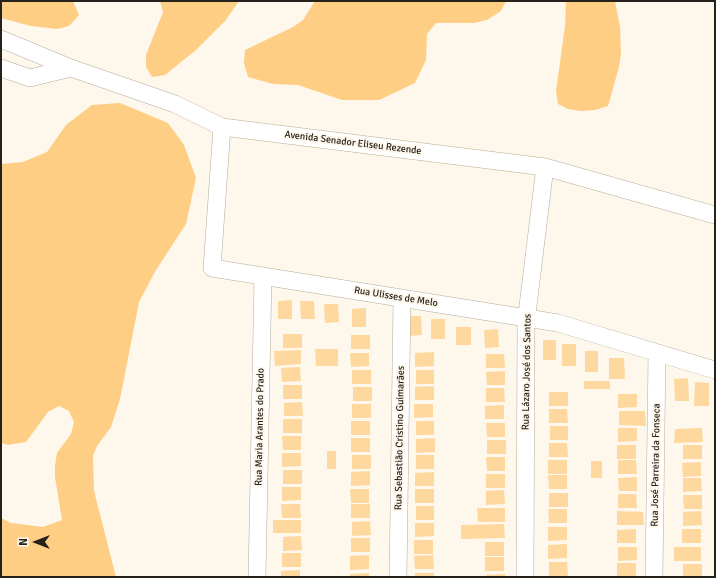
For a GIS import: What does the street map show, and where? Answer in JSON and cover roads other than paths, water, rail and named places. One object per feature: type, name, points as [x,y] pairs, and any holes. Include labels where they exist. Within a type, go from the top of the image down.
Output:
[{"type":"street","name":"Avenida Senador Eliseu Rezende","points":[[1,39],[71,68],[175,104],[222,127],[545,168],[715,215]]},
{"type":"street","points":[[1,68],[30,78],[71,68]]},
{"type":"street","name":"Rua Ulisses de Melo","points":[[222,127],[212,268],[558,323],[715,370]]},
{"type":"street","name":"Rua Lázaro José dos Santos","points":[[525,577],[527,318],[545,168]]},
{"type":"street","name":"Rua Maria Arantes do Prado","points":[[257,577],[263,276]]},
{"type":"street","name":"Rua Sebastião Cristino Guimarães","points":[[398,577],[402,298]]},
{"type":"street","name":"Rua José Parreira da Fonseca","points":[[654,577],[657,353]]}]
